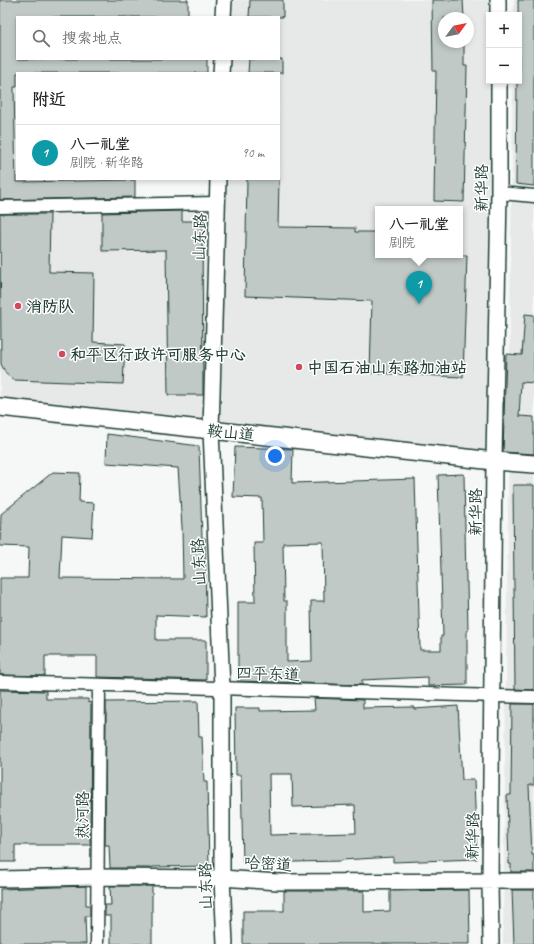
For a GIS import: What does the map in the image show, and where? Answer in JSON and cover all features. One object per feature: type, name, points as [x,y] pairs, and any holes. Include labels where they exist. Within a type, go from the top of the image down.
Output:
[{"type":"main road","name":"鞍山道","points":[[0,407],[494,461],[534,464]]},
{"type":"street","points":[[223,16],[224,0]]},
{"type":"street","points":[[498,0],[498,12]]},
{"type":"street","points":[[221,72],[222,60]]},
{"type":"street","name":"新华路","points":[[491,944],[490,882],[494,461],[499,193],[498,84]]},
{"type":"street","name":"山东路","points":[[218,180],[211,430],[222,688],[222,878],[225,944]]},
{"type":"street","points":[[499,193],[534,196]]},
{"type":"street","points":[[0,207],[218,204]]},
{"type":"street","name":"四平东道","points":[[0,682],[534,697]]},
{"type":"street","name":"热河路","points":[[97,944],[99,685]]},
{"type":"street","name":"哈密道","points":[[0,879],[97,877],[222,878],[278,882],[534,881]]},
{"type":"shaded area","points":[[225,0],[496,0],[496,12],[486,12],[486,84],[495,84],[490,455],[0,401],[0,203],[218,199],[219,180],[280,180],[280,72],[223,72],[223,60],[280,60],[280,16],[225,16]]},
{"type":"shaded area","points":[[514,0],[534,0],[534,944],[503,944],[513,84],[522,84],[522,12],[514,12]]},
{"type":"building","points":[[0,0],[188,0],[188,16],[16,16],[16,60],[207,60],[207,72],[16,72],[16,87],[14,87],[16,182],[135,180],[135,197],[0,200]]},
{"type":"building","points":[[250,0],[283,0],[283,17],[249,16]]},
{"type":"building","points":[[432,0],[463,0],[464,12],[438,12],[438,48],[464,48],[464,66],[467,66],[464,202],[434,201],[436,71],[433,71]]},
{"type":"building","points":[[518,0],[534,0],[534,186],[516,184],[517,84],[522,84],[522,12],[518,12]]},
{"type":"building","points":[[282,59],[282,73],[248,72],[249,60]]},
{"type":"building","points":[[247,180],[279,180],[278,227],[355,228],[355,232],[375,232],[375,258],[463,258],[463,255],[467,255],[463,377],[370,373],[372,301],[245,296]]},
{"type":"building","points":[[182,211],[182,221],[202,221],[203,395],[168,395],[166,250],[102,251],[102,213]]},
{"type":"building","points":[[0,214],[50,214],[49,272],[94,273],[93,342],[125,344],[123,384],[14,380],[6,374],[1,364]]},
{"type":"building","points":[[525,314],[534,315],[534,383],[521,382],[519,416],[534,417],[534,454],[503,452],[506,354],[522,355]]},
{"type":"building","points":[[107,434],[199,446],[202,538],[205,538],[206,617],[156,615],[156,640],[206,640],[206,680],[97,677],[97,656],[45,656],[45,676],[0,675],[0,578],[28,578],[29,547],[0,546],[1,514],[53,472],[80,473],[79,502],[94,503],[92,537],[62,535],[60,578],[183,579],[182,527],[178,468],[106,463]]},
{"type":"building","points":[[235,447],[293,449],[292,483],[415,479],[420,650],[441,650],[441,636],[443,636],[438,475],[464,474],[468,631],[467,685],[428,686],[428,677],[362,680],[362,685],[238,681],[238,602],[255,602],[254,543],[263,543],[262,498],[233,497]],"holes":[[[323,542],[324,601],[311,601],[312,661],[287,662],[287,601],[284,601],[283,543]]]},
{"type":"building","points":[[513,485],[534,485],[534,690],[515,689]]},
{"type":"building","points":[[0,690],[46,691],[46,699],[88,699],[88,703],[91,702],[90,845],[15,845],[15,862],[0,862]]},
{"type":"building","points":[[314,698],[363,700],[363,708],[414,707],[414,709],[458,706],[462,780],[474,780],[477,859],[393,862],[393,857],[342,861],[243,863],[241,775],[236,775],[235,708],[260,708],[260,711],[315,710]],"holes":[[[269,774],[292,774],[293,807],[355,805],[356,833],[270,835]]]},
{"type":"building","points":[[198,701],[199,737],[202,737],[204,782],[207,782],[209,866],[110,868],[109,845],[105,845],[106,702]]},
{"type":"building","points":[[512,704],[534,704],[534,785],[529,785],[534,872],[511,872],[511,864],[509,864],[507,795],[511,795]]},
{"type":"building","points":[[86,886],[86,905],[90,905],[90,916],[85,916],[86,944],[0,944],[0,889]]},
{"type":"building","points":[[110,886],[152,886],[152,944],[111,944],[111,916],[105,916],[105,905],[111,905]]},
{"type":"building","points":[[469,890],[470,944],[243,944],[243,911],[284,911],[284,891],[364,891],[364,912],[390,911],[390,891]]},
{"type":"building","points":[[512,890],[534,890],[534,944],[514,944]]},
{"type":"place","name":"八一礼堂","points":[[419,304]]},
{"type":"place","name":"消防队","points":[[18,306]]},
{"type":"place","name":"和平区行政许可服务中心","points":[[62,354]]},
{"type":"place","name":"中国石油山东路加油站","points":[[299,367]]}]
